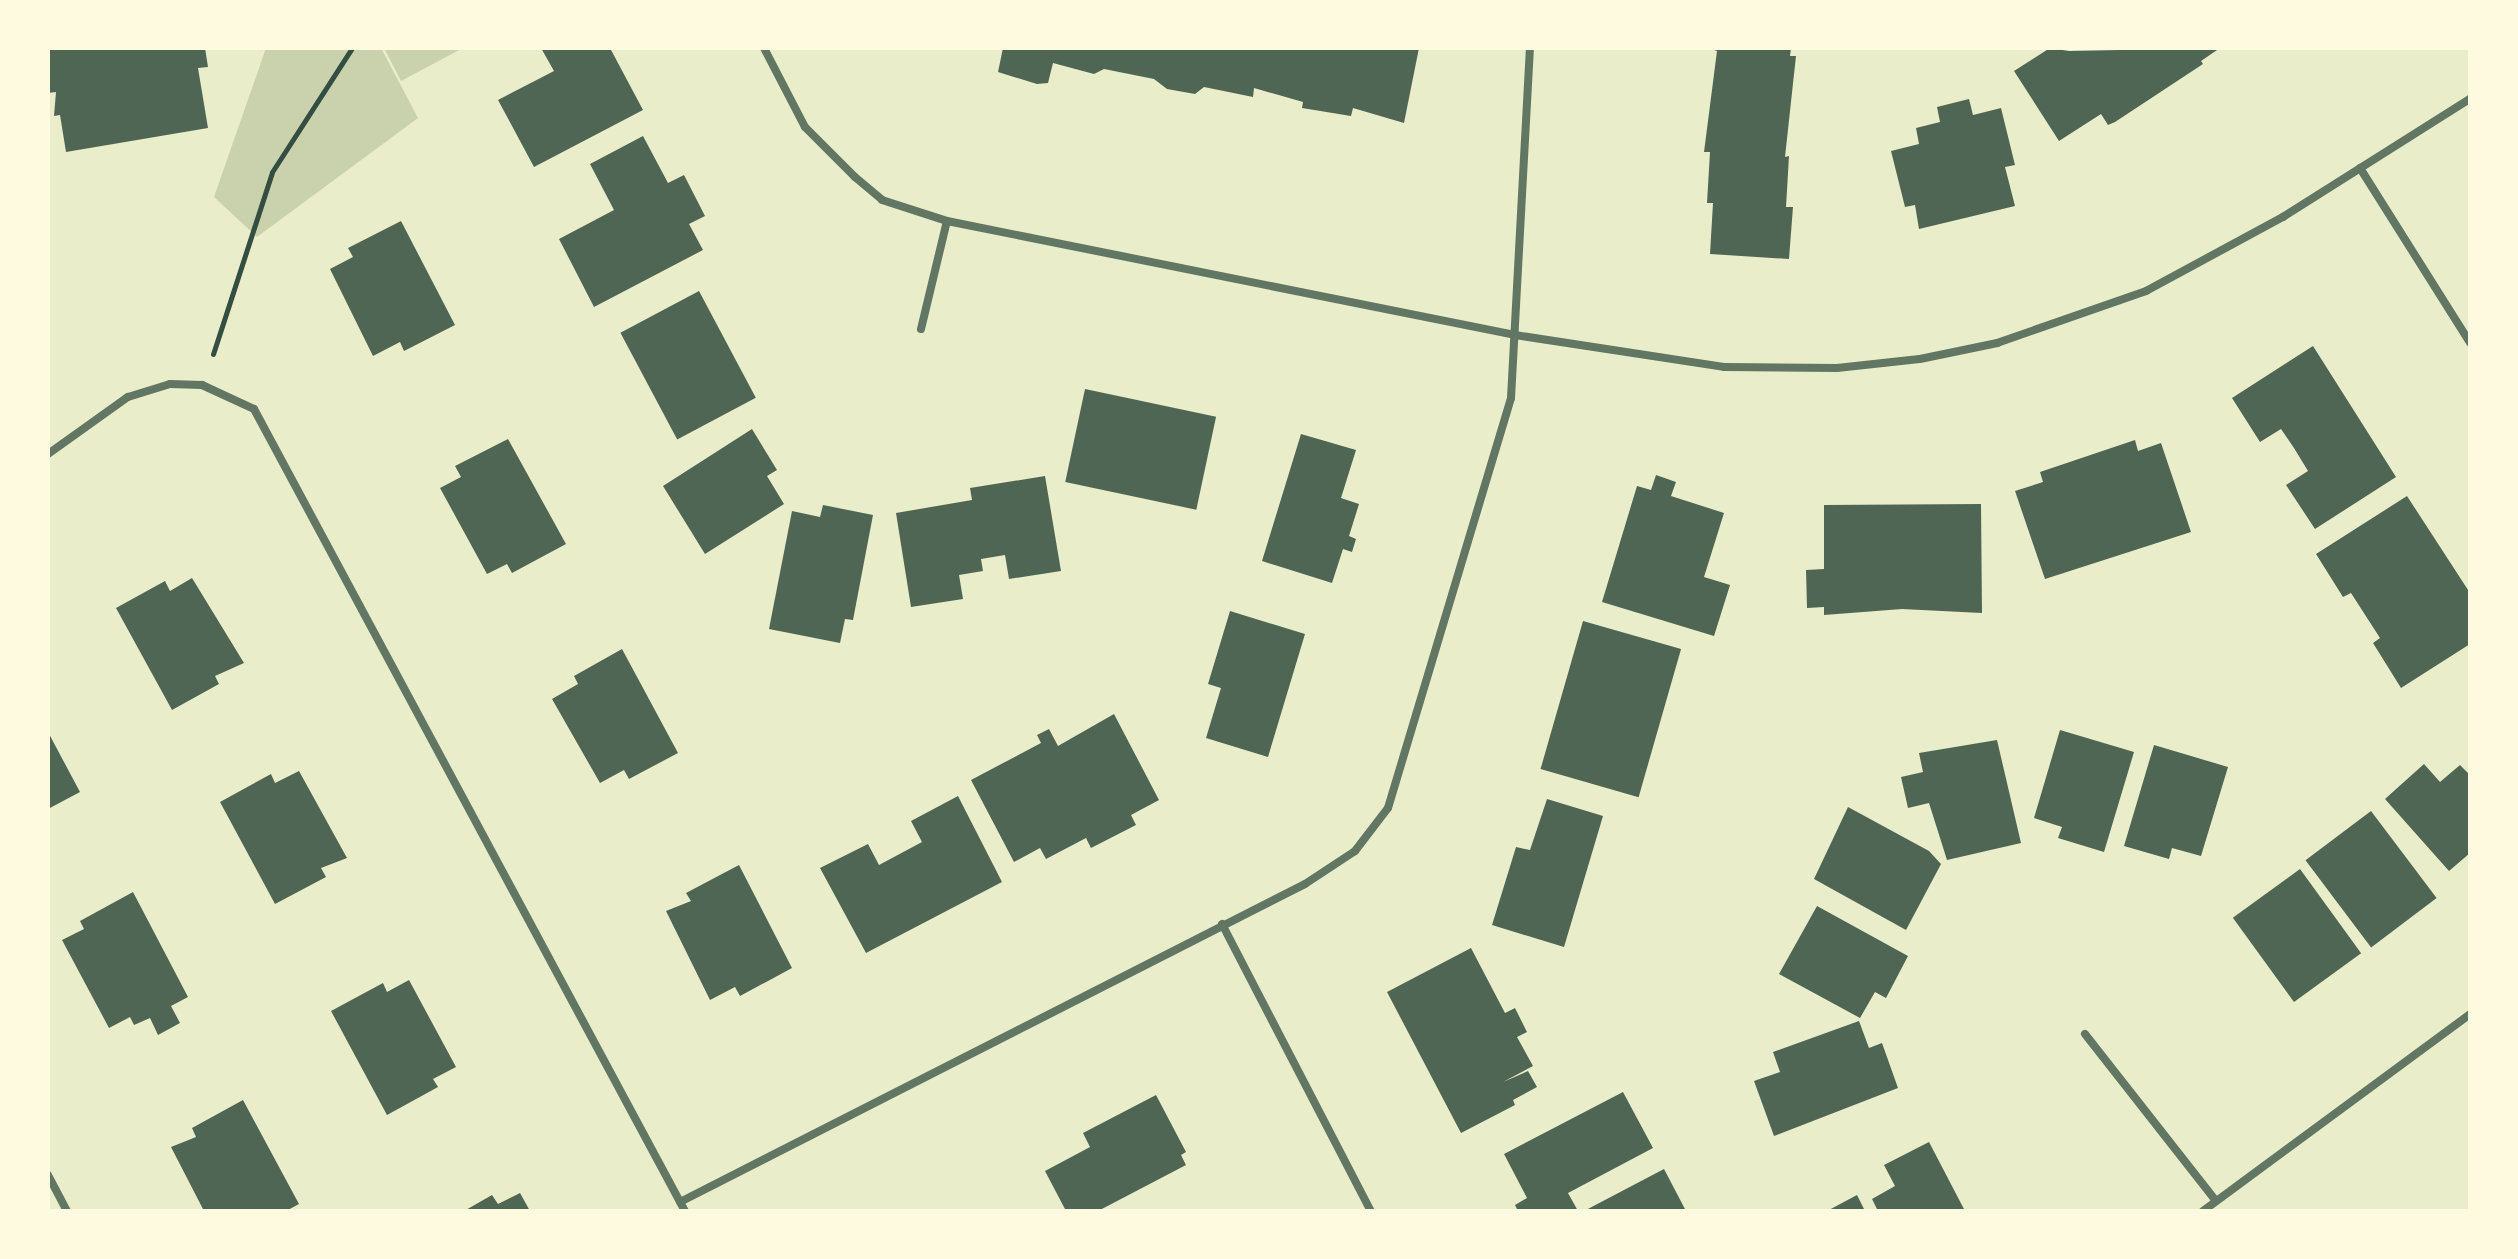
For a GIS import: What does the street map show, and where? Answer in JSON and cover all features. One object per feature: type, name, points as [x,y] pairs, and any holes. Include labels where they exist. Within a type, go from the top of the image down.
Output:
[{"type":"street","points":[[764,48],[805,127],[882,200],[947,221],[1515,335],[1724,367],[1837,368],[1920,359],[1997,343],[2146,291],[2360,168],[2470,99]]},
{"type":"street","points":[[48,454],[128,397],[170,384],[202,385],[254,409],[275,443],[682,1207],[1222,924],[1305,884],[1355,851],[1388,808],[1511,398],[1530,48]]},
{"type":"street","points":[[2360,168],[2470,343]]},
{"type":"street","points":[[921,329],[947,221]]},
{"type":"street","points":[[1222,924],[1371,1211]]},
{"type":"street","points":[[2203,1211],[2470,1014]]},
{"type":"street","points":[[2085,1034],[2216,1201]]},
{"type":"street","points":[[48,1175],[67,1211]]},
{"type":"path","points":[[202,385],[272,172],[352,48]]},
{"type":"green space","points":[[266,48],[381,48],[418,118],[257,237],[214,197]]},
{"type":"green space","points":[[384,48],[463,48],[401,81]]},
{"type":"building","points":[[48,48],[205,48],[208,67],[198,68],[208,128],[66,152],[60,115],[54,116],[56,92],[48,93]]},
{"type":"building","points":[[541,48],[610,48],[643,110],[534,167],[498,100],[554,71]]},
{"type":"building","points":[[1003,48],[1419,48],[1404,123],[1353,108],[1351,116],[1302,108],[1303,102],[1254,88],[1253,97],[1204,87],[1195,94],[1167,89],[1154,79],[1104,69],[1094,74],[1053,63],[1048,83],[1037,84],[998,72]]},
{"type":"building","points":[[1709,48],[1791,48],[1790,56],[1796,56],[1785,157],[1789,156],[1786,207],[1793,207],[1789,259],[1710,254],[1713,203],[1707,203],[1710,152],[1704,152],[1717,51]]},
{"type":"building","points":[[2050,48],[2069,51],[2220,48],[2201,61],[2203,64],[2115,122],[2108,125],[2101,114],[2059,141],[2014,71]]},
{"type":"building","points":[[1969,99],[1973,115],[2001,108],[2015,165],[2005,167],[2015,206],[1919,229],[1915,205],[1905,207],[1891,151],[1919,144],[1916,128],[1940,122],[1937,107]]},
{"type":"building","points":[[643,136],[668,183],[684,175],[705,216],[689,224],[703,250],[594,307],[559,239],[614,210],[590,164]]},
{"type":"building","points":[[401,221],[455,325],[404,351],[400,342],[373,356],[330,269],[353,257],[348,248]]},
{"type":"building","points":[[699,291],[756,398],[677,440],[620,333]]},
{"type":"building","points":[[2313,346],[2396,477],[2315,529],[2286,485],[2308,471],[2294,448],[2281,429],[2260,442],[2232,398]]},
{"type":"building","points":[[1085,389],[1216,417],[1196,510],[1065,482]]},
{"type":"building","points":[[752,429],[777,470],[767,476],[784,504],[705,554],[663,486]]},
{"type":"building","points":[[1301,434],[1356,450],[1341,498],[1359,504],[1349,536],[1356,539],[1352,552],[1343,549],[1332,583],[1262,561]]},
{"type":"building","points":[[508,439],[566,544],[512,573],[507,564],[487,574],[440,488],[461,477],[455,466]]},
{"type":"building","points":[[2135,440],[2138,451],[2161,443],[2191,532],[2045,579],[2015,491],[2043,482],[2040,472]]},
{"type":"building","points":[[1656,475],[1676,482],[1671,496],[1724,513],[1704,577],[1730,585],[1714,636],[1602,602],[1637,486],[1651,490]]},
{"type":"building","points":[[1045,476],[1061,571],[1009,579],[1005,555],[981,559],[983,571],[959,575],[963,599],[911,607],[896,513],[972,500],[970,488]]},
{"type":"building","points":[[2407,496],[2470,593],[2470,644],[2401,688],[2373,643],[2380,638],[2351,593],[2343,597],[2316,554]]},
{"type":"building","points":[[1981,504],[1982,613],[1902,609],[1824,615],[1824,607],[1807,608],[1806,570],[1824,569],[1824,505]]},
{"type":"building","points":[[823,505],[873,515],[853,620],[845,619],[840,643],[769,629],[792,511],[820,517]]},
{"type":"building","points":[[192,578],[244,663],[215,676],[219,684],[172,710],[116,608],[165,581],[170,591]]},
{"type":"building","points":[[1230,611],[1305,634],[1268,757],[1206,738],[1221,688],[1208,684]]},
{"type":"building","points":[[1583,621],[1681,649],[1639,797],[1541,769]]},
{"type":"building","points":[[622,649],[678,753],[629,779],[624,770],[600,783],[552,699],[578,684],[574,676]]},
{"type":"building","points":[[1114,714],[1159,800],[1131,815],[1136,825],[1091,848],[1086,838],[1046,859],[1040,848],[1014,862],[971,780],[1041,743],[1037,735],[1049,729],[1058,746]]},
{"type":"building","points":[[2060,730],[2134,752],[2104,852],[2058,838],[2062,827],[2034,818]]},
{"type":"building","points":[[48,732],[80,792],[48,809]]},
{"type":"building","points":[[1997,740],[2021,843],[1947,860],[1929,803],[1908,808],[1901,777],[1923,772],[1919,753]]},
{"type":"building","points":[[2154,745],[2228,767],[2201,856],[2172,848],[2169,859],[2124,846]]},
{"type":"building","points":[[2424,764],[2440,782],[2460,765],[2470,775],[2470,853],[2449,871],[2385,799]]},
{"type":"building","points":[[299,771],[347,858],[321,868],[326,877],[275,904],[220,802],[271,774],[275,783]]},
{"type":"building","points":[[958,796],[1002,882],[866,953],[820,868],[868,844],[879,865],[922,842],[911,821]]},
{"type":"building","points":[[1547,799],[1603,816],[1564,947],[1492,925],[1516,847],[1530,850]]},
{"type":"building","points":[[1848,807],[1929,851],[1941,864],[1906,930],[1814,879]]},
{"type":"building","points":[[2371,811],[2437,898],[2371,947],[2306,860]]},
{"type":"building","points":[[739,865],[792,968],[740,996],[735,987],[710,1000],[666,911],[691,901],[686,893]]},
{"type":"building","points":[[2300,869],[2361,953],[2294,1002],[2233,918]]},
{"type":"building","points":[[133,892],[188,997],[171,1006],[180,1023],[158,1035],[150,1018],[134,1025],[130,1017],[109,1028],[62,940],[84,929],[80,921]]},
{"type":"building","points":[[1817,906],[1908,956],[1886,998],[1875,992],[1860,1018],[1779,974]]},
{"type":"building","points":[[1471,948],[1505,1013],[1515,1008],[1527,1032],[1517,1037],[1533,1066],[1503,1082],[1528,1071],[1537,1087],[1513,1100],[1515,1105],[1461,1133],[1387,992]]},
{"type":"building","points":[[409,980],[456,1067],[433,1079],[438,1087],[387,1115],[331,1011],[383,983],[387,992]]},
{"type":"building","points":[[1859,1021],[1869,1048],[1882,1043],[1898,1088],[1774,1136],[1754,1081],[1780,1072],[1773,1052]]},
{"type":"building","points":[[1623,1092],[1653,1148],[1568,1193],[1578,1211],[1518,1211],[1515,1205],[1527,1198],[1504,1154]]},
{"type":"building","points":[[1156,1095],[1186,1152],[1181,1155],[1186,1165],[1098,1211],[1066,1211],[1045,1171],[1090,1147],[1083,1133]]},
{"type":"building","points":[[243,1100],[299,1204],[286,1211],[204,1211],[171,1147],[196,1137],[192,1128]]},
{"type":"building","points":[[1929,1142],[1965,1211],[1878,1211],[1872,1199],[1895,1186],[1884,1165]]},
{"type":"building","points":[[1664,1169],[1686,1211],[1584,1211]]},
{"type":"building","points":[[520,1193],[530,1211],[464,1211],[492,1195],[498,1204]]},
{"type":"building","points":[[1857,1195],[1865,1211],[1827,1211]]}]
